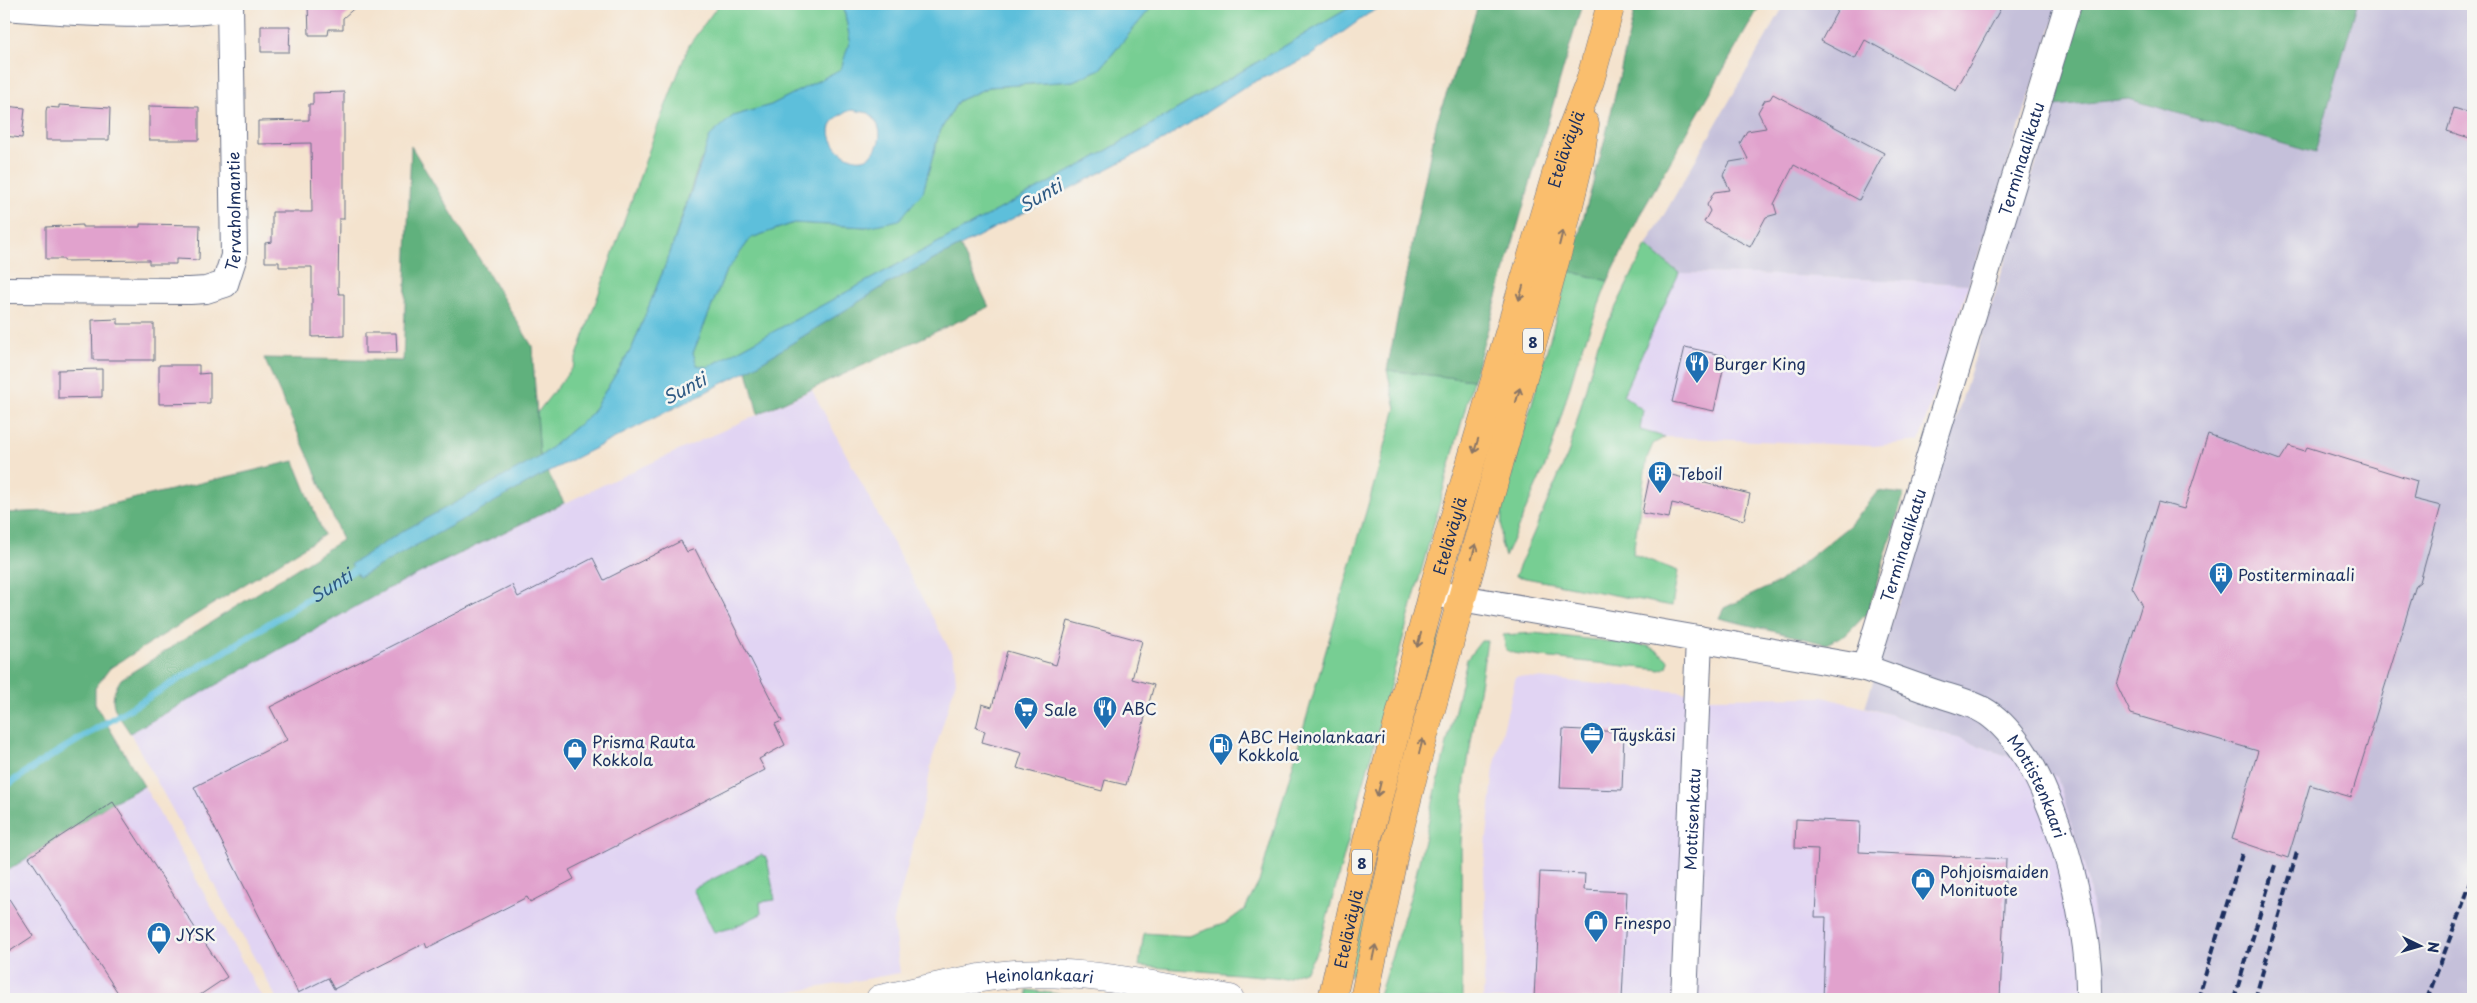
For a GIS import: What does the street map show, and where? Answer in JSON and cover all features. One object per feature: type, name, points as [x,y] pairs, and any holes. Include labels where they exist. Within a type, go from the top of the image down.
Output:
[{"type":"highway","name":"Eteläväylä","points":[[1332,999],[1368,837],[1432,593],[1562,154],[1590,81],[1611,4]]},
{"type":"highway","name":"Eteläväylä","points":[[1364,999],[1396,844],[1461,598],[1559,246],[1580,160],[1590,81]]},
{"type":"street","name":"Terminaalikatu","points":[[1865,668],[2068,4]]},
{"type":"street","points":[[4,7],[53,12],[145,15],[195,13],[230,6]]},
{"type":"street","name":"Tervaholmantie","points":[[4,290],[190,291],[206,290],[225,284],[234,256],[230,6]]},
{"type":"street","points":[[1432,593],[1865,668]]},
{"type":"street","name":"Mottisenkatu","points":[[1684,999],[1699,639]]},
{"type":"street","name":"Mottistenkaari","points":[[1865,668],[1961,701],[1991,715],[2016,739],[2045,793],[2068,857],[2081,911],[2089,999]]},
{"type":"street","name":"Heinolankaari","points":[[880,999],[987,976],[1017,974],[1105,978],[1230,999]]},
{"type":"shaded area","points":[[1785,4],[2059,4],[1969,284],[1755,274],[1679,273],[1646,246]]},
{"type":"shaded area","points":[[2357,4],[2473,4],[2473,999],[2106,999],[2088,879],[2057,777],[2019,760],[1865,707],[2054,106],[2129,99],[2314,153]]},
{"type":"shaded area","points":[[1679,273],[1755,274],[1969,284],[1919,441],[1874,446],[1665,437],[1640,430],[1642,410],[1623,395]]},
{"type":"shaded area","points":[[812,390],[954,658],[956,681],[932,760],[926,794],[893,923],[900,973],[752,999],[277,999],[130,733],[389,588],[609,482]]},
{"type":"shaded area","points":[[1516,676],[1681,692],[1709,698],[1823,697],[1889,714],[2019,760],[2057,777],[2088,879],[2106,999],[1483,999],[1486,946],[1484,866],[1494,768]]},
{"type":"shaded area","points":[[144,786],[263,999],[4,999],[4,873],[113,802]]},
{"type":"green space","points":[[719,4],[843,4],[850,40],[842,69],[771,105],[733,116],[700,161],[669,256],[632,348],[591,414],[540,457],[537,413],[573,367],[654,136],[689,45]]},
{"type":"green space","points":[[1154,4],[1356,4],[1089,161],[708,367],[697,365],[693,353],[725,273],[751,238],[794,223],[866,227],[923,192],[939,133],[958,101],[989,87],[1073,81],[1100,69]]},
{"type":"green space","points":[[1479,4],[1582,4],[1473,380],[1387,370],[1437,120]]},
{"type":"green space","points":[[1636,4],[1761,4],[1641,213],[1608,281],[1569,271],[1604,143]]},
{"type":"green space","points":[[2082,4],[2357,4],[2315,153],[2129,99],[2054,106]]},
{"type":"green space","points":[[411,146],[532,346],[540,457],[564,503],[389,588],[130,733],[117,713],[113,701],[116,688],[121,679],[342,540],[311,462],[264,358],[403,361]]},
{"type":"green space","points":[[960,246],[989,307],[758,414],[747,371],[889,283]]},
{"type":"green space","points":[[1646,246],[1679,273],[1623,395],[1643,410],[1640,430],[1665,437],[1653,444],[1647,458],[1633,554],[1678,571],[1672,606],[1515,576],[1568,454],[1598,343]]},
{"type":"green space","points":[[1569,271],[1608,281],[1577,362],[1549,457],[1505,557],[1501,543],[1502,510]]},
{"type":"green space","points":[[1387,370],[1473,380],[1319,948],[1306,970],[1286,978],[1139,966],[1144,933],[1189,936],[1226,923],[1245,909],[1259,882],[1396,408]]},
{"type":"green space","points":[[294,461],[324,535],[110,668],[95,688],[95,704],[144,786],[113,802],[4,873],[4,513],[90,509]]},
{"type":"green space","points":[[1878,491],[1904,494],[1868,612],[1847,634],[1826,644],[1719,618],[1724,608],[1779,582],[1849,526]]},
{"type":"green space","points":[[1440,632],[1361,963],[1349,977],[1350,962],[1434,633]]},
{"type":"green space","points":[[1534,633],[1648,646],[1658,651],[1669,661],[1667,667],[1661,670],[1542,657],[1513,653],[1506,650],[1503,635]]},
{"type":"green space","points":[[1481,641],[1487,641],[1465,780],[1461,843],[1462,999],[1378,999],[1412,891],[1467,659]]},
{"type":"green space","points":[[761,855],[767,858],[775,900],[760,902],[761,914],[732,928],[714,932],[693,889]]},
{"type":"green space","points":[[1027,990],[1099,999],[1034,999],[1028,998]]},
{"type":"water","points":[[843,4],[1154,4],[1100,69],[1073,81],[989,87],[958,101],[939,133],[923,192],[899,220],[866,227],[794,223],[751,238],[725,273],[693,353],[697,365],[708,367],[1089,161],[1356,4],[1387,4],[1368,14],[1310,56],[1250,84],[1165,139],[889,283],[747,371],[550,471],[359,577],[351,564],[403,531],[540,457],[591,414],[632,348],[669,256],[710,136],[733,116],[771,105],[841,69],[850,40]],"holes":[[[852,110],[869,113],[878,126],[880,133],[879,141],[872,154],[861,159],[850,157],[839,150],[832,140],[830,129],[836,118]]]},
{"type":"building","points":[[308,4],[359,4],[343,18],[343,29],[329,29],[328,35],[309,35]]},
{"type":"building","points":[[1841,4],[2003,4],[1956,90],[1865,40],[1855,59],[1821,41]]},
{"type":"building","points":[[261,26],[290,26],[289,52],[261,52]]},
{"type":"building","points":[[344,92],[344,219],[339,219],[338,288],[339,294],[344,294],[344,336],[312,337],[312,267],[279,267],[279,262],[265,262],[265,243],[272,242],[272,212],[312,212],[311,143],[258,144],[258,121],[309,120],[309,104],[313,104],[313,93]]},
{"type":"building","points":[[1773,94],[1884,153],[1859,200],[1794,165],[1774,204],[1777,214],[1766,217],[1750,247],[1704,222],[1710,211],[1707,205],[1714,192],[1730,190],[1723,175],[1730,162],[1748,159],[1740,143],[1747,131],[1766,128],[1758,112],[1765,100],[1770,99]]},
{"type":"building","points":[[59,105],[110,108],[109,140],[46,140],[47,107],[59,108]]},
{"type":"building","points":[[4,106],[25,108],[22,138],[4,136]]},
{"type":"building","points":[[149,106],[199,107],[199,140],[149,140]]},
{"type":"building","points":[[2454,108],[2473,114],[2473,139],[2447,131]]},
{"type":"building","points":[[140,224],[200,225],[199,260],[176,259],[176,264],[149,264],[149,260],[64,261],[64,259],[46,259],[46,227],[82,225],[82,227],[140,227]]},
{"type":"building","points":[[118,319],[118,324],[154,324],[154,360],[93,360],[92,320]]},
{"type":"building","points":[[365,333],[396,333],[397,353],[365,353]]},
{"type":"building","points":[[1685,347],[1726,356],[1714,411],[1672,402]]},
{"type":"building","points":[[159,365],[199,365],[199,374],[210,373],[210,403],[159,404]]},
{"type":"building","points":[[102,369],[102,397],[58,398],[58,370]]},
{"type":"building","points":[[2208,434],[2280,460],[2289,446],[2305,451],[2307,447],[2388,472],[2417,481],[2413,499],[2441,506],[2420,582],[2416,585],[2351,797],[2310,785],[2288,858],[2232,839],[2258,751],[2131,714],[2117,685],[2142,604],[2132,587],[2158,502],[2184,509]]},
{"type":"building","points":[[1651,470],[1750,494],[1744,520],[1672,503],[1669,518],[1642,513]]},
{"type":"building","points":[[681,541],[687,552],[695,549],[782,721],[775,724],[785,745],[759,759],[765,770],[569,870],[574,879],[530,902],[527,897],[427,948],[425,943],[334,989],[328,978],[298,993],[194,787],[287,740],[270,707],[512,585],[518,597],[593,558],[604,580]]},
{"type":"building","points":[[1068,621],[1142,641],[1132,679],[1154,685],[1126,785],[1105,780],[1102,791],[1017,768],[1022,753],[982,742],[985,731],[976,728],[982,704],[992,707],[1007,651],[1056,665]]},
{"type":"building","points":[[1563,729],[1624,732],[1622,790],[1560,788]]},
{"type":"building","points":[[113,802],[227,977],[194,999],[122,999],[29,857]]},
{"type":"building","points":[[1796,819],[1860,822],[1859,852],[2006,859],[2000,999],[1823,999],[1826,917],[1815,917],[1818,849],[1795,848]]},
{"type":"building","points":[[1540,872],[1585,874],[1584,890],[1627,892],[1622,999],[1534,999]]},
{"type":"building","points":[[4,891],[33,936],[4,955]]},
{"type":"waterway","name":"Sunti","points":[[4,787],[354,570]]},
{"type":"railway","points":[[2255,999],[2297,852]]},
{"type":"railway","points":[[2198,999],[2242,854]]},
{"type":"railway","points":[[2234,999],[2275,865]]},
{"type":"railway","points":[[2427,999],[2473,877]]},
{"type":"place","name":"Burger King","points":[[1697,384]]},
{"type":"place","name":"Teboil","points":[[1660,494]]},
{"type":"place","name":"Postiterminaali","points":[[2221,595]]},
{"type":"place","name":"ABC","points":[[1105,729]]},
{"type":"place","name":"Sale","points":[[1026,730]]},
{"type":"place","name":"Täyskäsi","points":[[1592,755]]},
{"type":"place","name":"ABC Heinolankaari Kokkola","points":[[1221,766]]},
{"type":"place","name":"Prisma Rauta Kokkola","points":[[575,771]]},
{"type":"place","name":"Pohjoismaiden Monituote","points":[[1923,901]]},
{"type":"place","name":"Finespo","points":[[1596,943]]},
{"type":"place","name":"JYSK","points":[[159,955]]}]
